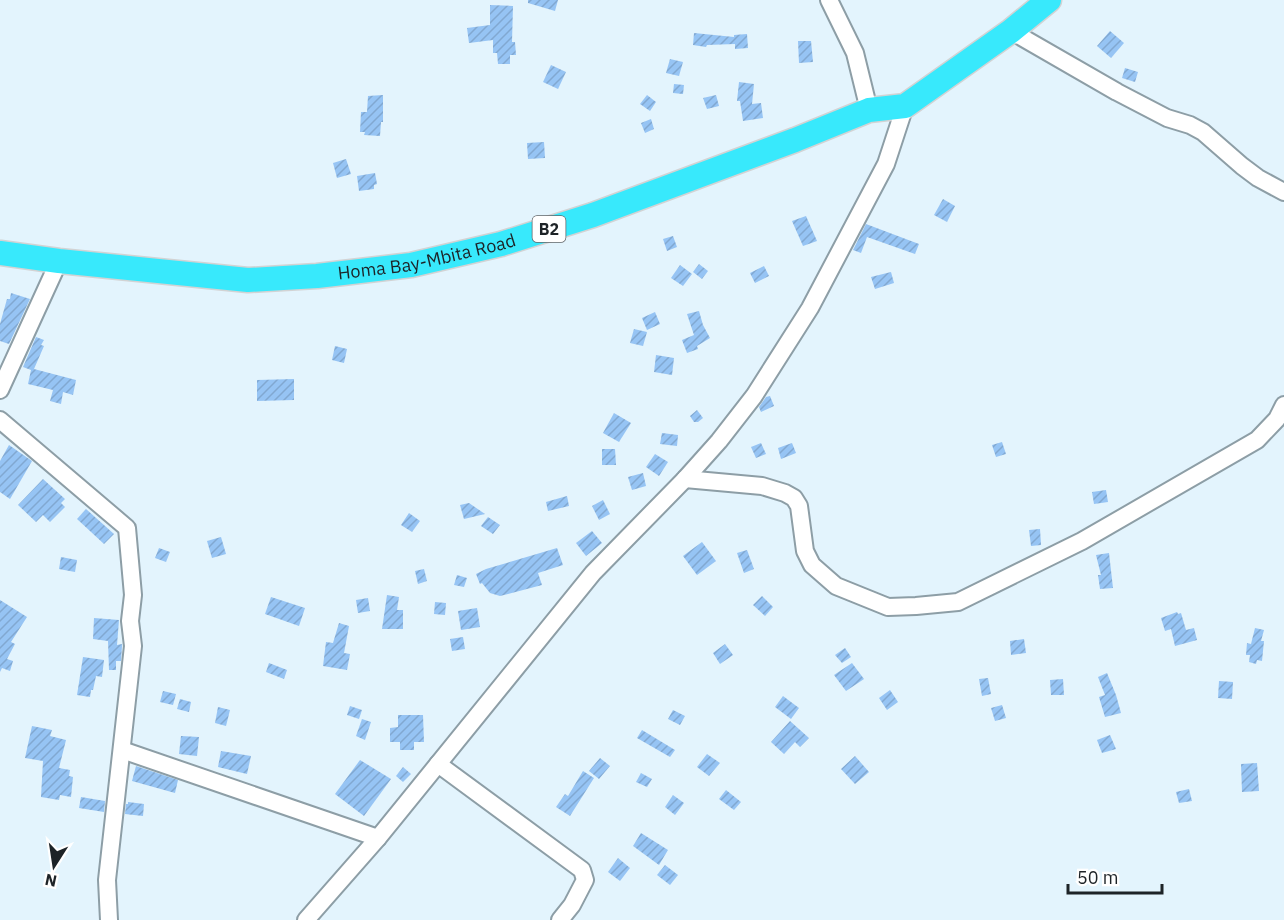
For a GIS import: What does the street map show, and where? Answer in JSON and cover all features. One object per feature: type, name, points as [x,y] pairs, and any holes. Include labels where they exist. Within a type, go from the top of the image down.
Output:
[{"type":"highway","name":"Homa Bay-Mbita Road","points":[[0,253],[248,280],[317,276],[411,265],[501,244],[593,215],[869,110],[905,106],[1011,31],[1049,0]]},
{"type":"street","points":[[829,0],[855,53],[869,110]]},
{"type":"street","points":[[1011,31],[1117,92],[1167,118],[1190,125],[1203,132],[1242,166],[1283,192],[1284,209]]},
{"type":"street","points":[[306,920],[378,838],[592,573],[685,479],[719,441],[754,396],[810,308],[886,164],[905,106]]},
{"type":"street","points":[[0,390],[59,261]]},
{"type":"street","points":[[685,479],[762,486],[794,498],[799,506],[805,551],[812,565],[836,586],[888,607],[958,602],[1082,541],[1257,440],[1277,419],[1284,405]]},
{"type":"street","points":[[0,420],[127,528],[133,595],[130,621],[133,646],[107,880],[109,920]]},
{"type":"street","points":[[122,750],[378,838]]},
{"type":"street","points":[[438,764],[582,870],[585,880],[572,905],[560,920]]},
{"type":"building","points":[[528,0],[558,0],[555,11],[528,3]]},
{"type":"building","points":[[490,5],[513,6],[512,42],[515,42],[516,55],[510,55],[510,64],[498,64],[497,53],[493,53],[493,40],[469,43],[467,28],[490,25]]},
{"type":"building","points":[[1110,31],[1124,43],[1111,58],[1097,46]]},
{"type":"building","points":[[694,33],[734,37],[734,35],[747,34],[748,48],[735,49],[735,44],[707,45],[706,47],[693,45]]},
{"type":"building","points":[[798,41],[811,41],[813,62],[799,63]]},
{"type":"building","points":[[670,59],[683,62],[679,76],[666,73]]},
{"type":"building","points":[[551,65],[566,72],[558,89],[543,82]]},
{"type":"building","points":[[1125,68],[1138,72],[1135,82],[1122,78]]},
{"type":"building","points":[[739,82],[754,84],[752,104],[761,103],[763,118],[743,121],[740,101],[737,101]]},
{"type":"building","points":[[674,84],[684,85],[683,94],[673,93]]},
{"type":"building","points":[[383,95],[383,122],[381,122],[380,136],[364,135],[365,132],[360,132],[361,112],[367,112],[368,96]]},
{"type":"building","points":[[647,95],[656,102],[650,111],[640,104]]},
{"type":"building","points":[[716,95],[719,106],[707,109],[703,98]]},
{"type":"building","points":[[651,119],[654,129],[645,133],[641,123]]},
{"type":"building","points":[[544,142],[545,158],[528,159],[527,143]]},
{"type":"building","points":[[346,159],[351,174],[337,178],[333,163]]},
{"type":"building","points":[[375,173],[377,184],[374,185],[374,189],[359,191],[357,176]]},
{"type":"building","points":[[943,199],[955,206],[947,222],[934,215]]},
{"type":"building","points":[[806,216],[817,241],[803,246],[792,221]]},
{"type":"building","points":[[866,224],[919,244],[915,254],[867,237],[861,253],[853,250]]},
{"type":"building","points":[[673,236],[677,247],[667,251],[663,239]]},
{"type":"building","points":[[699,264],[708,271],[702,279],[693,272]]},
{"type":"building","points":[[680,265],[692,274],[683,286],[671,278]]},
{"type":"building","points":[[764,266],[769,276],[755,283],[750,273]]},
{"type":"building","points":[[891,272],[894,283],[875,289],[871,277]]},
{"type":"building","points":[[11,293],[30,299],[9,344],[0,341],[0,324]]},
{"type":"building","points":[[699,311],[710,338],[697,346],[698,349],[687,353],[682,340],[694,335],[687,314]]},
{"type":"building","points":[[655,312],[660,324],[647,330],[642,318]]},
{"type":"building","points":[[634,329],[647,332],[643,346],[630,343]]},
{"type":"building","points":[[36,337],[44,340],[41,345],[44,346],[34,369],[76,380],[73,395],[63,392],[61,404],[50,401],[53,390],[28,384],[31,370],[23,367]]},
{"type":"building","points":[[335,346],[347,349],[344,363],[332,360]]},
{"type":"building","points":[[656,355],[674,358],[672,375],[654,372]]},
{"type":"building","points":[[294,379],[294,400],[257,401],[257,380]]},
{"type":"building","points":[[770,396],[774,406],[761,412],[759,407],[766,397]]},
{"type":"building","points":[[697,410],[703,418],[694,422],[690,416]]},
{"type":"building","points":[[614,413],[631,423],[619,442],[603,433]]},
{"type":"building","points":[[662,433],[678,435],[677,446],[660,444]]},
{"type":"building","points":[[1002,442],[1006,454],[996,457],[992,445]]},
{"type":"building","points":[[761,443],[766,454],[756,458],[751,447]]},
{"type":"building","points":[[792,443],[796,453],[781,459],[778,448]]},
{"type":"building","points":[[9,445],[32,461],[10,499],[0,492],[0,461]]},
{"type":"building","points":[[602,449],[615,449],[616,465],[602,465]]},
{"type":"building","points":[[655,454],[668,462],[659,476],[646,467]]},
{"type":"building","points":[[643,473],[646,486],[632,490],[628,477]]},
{"type":"building","points":[[43,479],[65,499],[61,503],[65,507],[50,522],[43,515],[36,522],[18,505]]},
{"type":"building","points":[[1106,490],[1108,502],[1094,504],[1092,492]]},
{"type":"building","points":[[567,496],[569,506],[548,511],[546,502]]},
{"type":"building","points":[[603,500],[610,514],[599,520],[592,506]]},
{"type":"building","points":[[469,503],[485,514],[464,519],[460,505]]},
{"type":"building","points":[[86,509],[114,534],[104,544],[77,519]]},
{"type":"building","points":[[409,513],[420,521],[412,532],[401,525]]},
{"type":"building","points":[[488,517],[500,525],[493,534],[481,526]]},
{"type":"building","points":[[1040,529],[1041,545],[1031,546],[1029,530]]},
{"type":"building","points":[[592,531],[602,543],[586,556],[576,543]]},
{"type":"building","points":[[221,537],[226,554],[212,558],[207,541]]},
{"type":"building","points":[[702,542],[716,561],[697,575],[683,556]]},
{"type":"building","points":[[159,548],[170,552],[166,562],[155,558]]},
{"type":"building","points":[[557,548],[563,565],[538,573],[542,585],[500,596],[490,593],[482,583],[480,584],[476,574],[486,569]]},
{"type":"building","points":[[747,550],[754,569],[744,573],[737,553]]},
{"type":"building","points":[[1109,553],[1113,588],[1100,589],[1098,575],[1101,575],[1096,555]]},
{"type":"building","points":[[61,557],[77,560],[75,572],[59,569]]},
{"type":"building","points":[[424,569],[427,581],[418,584],[415,571]]},
{"type":"building","points":[[457,575],[467,578],[464,587],[454,585]]},
{"type":"building","points":[[387,595],[399,597],[397,610],[403,610],[403,629],[382,629]]},
{"type":"building","points":[[762,596],[773,607],[765,616],[753,605]]},
{"type":"building","points":[[271,597],[305,608],[299,626],[265,614]]},
{"type":"building","points":[[368,598],[370,611],[358,613],[356,600]]},
{"type":"building","points":[[0,600],[27,617],[11,642],[15,644],[7,659],[13,661],[10,671],[2,668],[0,672]]},
{"type":"building","points":[[435,602],[446,603],[445,615],[434,614]]},
{"type":"building","points":[[477,608],[480,627],[461,630],[458,611]]},
{"type":"building","points":[[1177,612],[1181,613],[1186,630],[1194,628],[1197,640],[1175,646],[1171,629],[1165,631],[1161,618]]},
{"type":"building","points":[[94,618],[119,620],[117,645],[122,644],[122,646],[121,661],[116,661],[116,670],[109,670],[108,641],[93,639]]},
{"type":"building","points":[[339,623],[349,626],[344,653],[350,654],[347,670],[323,666],[326,642],[333,643]]},
{"type":"building","points":[[1255,628],[1264,630],[1261,641],[1264,641],[1262,661],[1257,660],[1256,664],[1249,662],[1250,655],[1246,655],[1247,643],[1251,644]]},
{"type":"building","points":[[463,637],[465,649],[452,651],[450,639]]},
{"type":"building","points":[[1024,639],[1026,653],[1011,655],[1010,641]]},
{"type":"building","points":[[725,644],[733,655],[720,664],[713,653]]},
{"type":"building","points":[[845,648],[851,657],[842,663],[835,655]]},
{"type":"building","points":[[83,657],[104,660],[102,677],[96,676],[90,697],[77,695]]},
{"type":"building","points":[[269,663],[287,670],[284,679],[266,672]]},
{"type":"building","points":[[852,663],[864,679],[846,691],[834,675]]},
{"type":"building","points":[[1107,673],[1121,713],[1105,717],[1099,697],[1105,695],[1098,677]]},
{"type":"building","points":[[988,678],[991,694],[982,696],[979,679]]},
{"type":"building","points":[[1063,679],[1064,695],[1051,695],[1050,680]]},
{"type":"building","points":[[1219,681],[1233,682],[1232,699],[1218,698]]},
{"type":"building","points":[[890,690],[898,702],[887,710],[879,698]]},
{"type":"building","points":[[163,691],[176,694],[173,705],[160,702]]},
{"type":"building","points":[[783,696],[799,708],[791,719],[775,707]]},
{"type":"building","points":[[180,699],[191,702],[189,712],[177,709]]},
{"type":"building","points":[[1002,705],[1006,718],[995,721],[991,708]]},
{"type":"building","points":[[350,706],[362,710],[359,719],[347,715]]},
{"type":"building","points":[[218,707],[230,710],[226,726],[215,723]]},
{"type":"building","points":[[673,710],[685,716],[680,725],[668,719]]},
{"type":"building","points":[[398,715],[423,715],[424,742],[414,742],[414,750],[400,750],[400,742],[390,742],[390,728],[398,727]]},
{"type":"building","points":[[362,719],[371,722],[365,740],[356,736]]},
{"type":"building","points":[[790,721],[809,738],[800,747],[795,742],[784,754],[771,742]]},
{"type":"building","points":[[32,726],[52,730],[50,736],[66,740],[59,768],[70,770],[69,776],[73,777],[71,797],[60,795],[59,800],[41,797],[43,761],[25,758]]},
{"type":"building","points":[[642,730],[675,750],[670,757],[637,738]]},
{"type":"building","points":[[1110,735],[1116,749],[1102,753],[1097,740]]},
{"type":"building","points":[[181,736],[199,737],[197,756],[179,754]]},
{"type":"building","points":[[221,751],[251,756],[247,774],[218,767]]},
{"type":"building","points":[[707,754],[720,763],[709,776],[697,767]]},
{"type":"building","points":[[855,756],[869,772],[855,784],[841,769]]},
{"type":"building","points":[[600,758],[610,766],[599,779],[589,771]]},
{"type":"building","points":[[360,760],[391,779],[364,816],[335,794]]},
{"type":"building","points":[[1257,763],[1259,791],[1242,792],[1241,764]]},
{"type":"building","points":[[136,766],[178,780],[175,793],[132,781]]},
{"type":"building","points":[[403,767],[411,774],[403,782],[396,776]]},
{"type":"building","points":[[583,771],[594,778],[570,816],[556,807],[565,794],[568,796]]},
{"type":"building","points":[[641,773],[652,779],[647,787],[636,782]]},
{"type":"building","points":[[1189,789],[1192,801],[1179,803],[1176,792]]},
{"type":"building","points":[[726,790],[741,802],[734,810],[719,799]]},
{"type":"building","points":[[673,795],[684,803],[675,815],[665,807]]},
{"type":"building","points":[[81,797],[105,801],[104,812],[79,808]]},
{"type":"building","points":[[128,802],[144,804],[143,816],[125,814]]},
{"type":"building","points":[[641,833],[668,850],[659,865],[633,846]]},
{"type":"building","points":[[618,858],[630,868],[620,881],[608,872]]},
{"type":"building","points":[[665,865],[678,875],[670,885],[657,875]]}]
